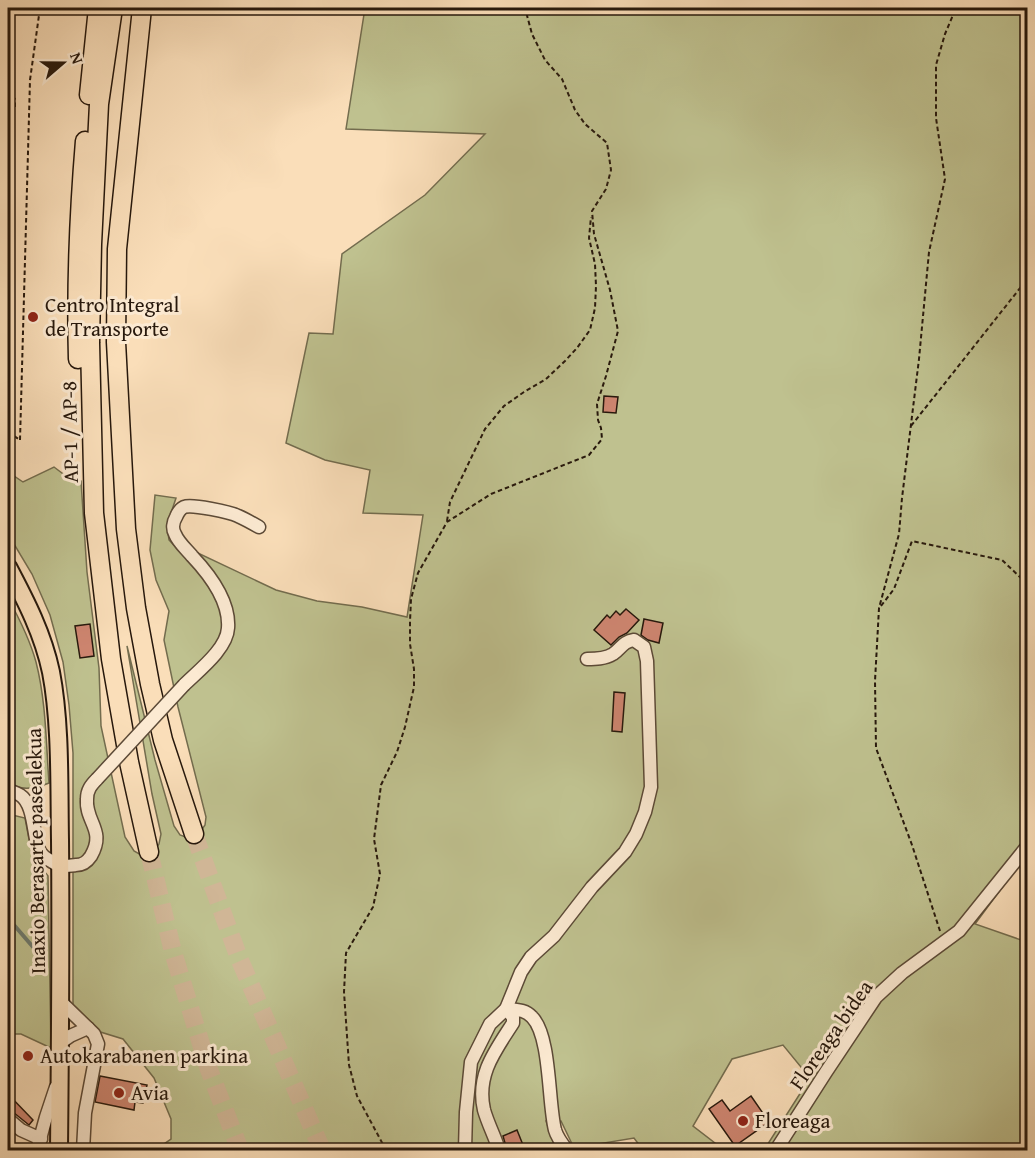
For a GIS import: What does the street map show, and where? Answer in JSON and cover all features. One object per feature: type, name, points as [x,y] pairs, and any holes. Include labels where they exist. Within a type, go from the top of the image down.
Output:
[{"type":"highway","points":[[92,435],[80,387],[77,321],[82,182],[98,8]]},
{"type":"highway","name":"AP-1 / AP-8","points":[[114,8],[99,104],[92,244],[90,332],[94,513],[111,659],[129,762],[149,852]]},
{"type":"highway","points":[[142,8],[117,249],[116,342],[126,529],[136,608],[150,684],[163,740],[194,834]]},
{"type":"main road","name":"Inaxio Berasarte pasealekua","points":[[8,567],[33,615],[43,642],[56,706],[60,866],[59,1150]]},
{"type":"street","points":[[8,790],[22,796],[28,806],[36,840],[44,857],[60,866],[80,865],[88,861],[95,848],[95,828],[87,806],[90,787],[226,639],[228,614],[206,571],[175,536],[174,519],[179,510],[186,506],[195,506],[237,515],[258,527]]},
{"type":"street","points":[[465,1150],[471,1062],[490,1023],[506,1010],[521,972],[531,957],[554,936],[592,887],[625,852],[645,812],[651,787],[647,661],[644,648],[634,640],[626,642],[613,654],[587,659]]},
{"type":"street","name":"Floreaga bidea","points":[[776,1150],[876,997],[959,931],[1025,849],[1028,849]]},
{"type":"street","points":[[60,1001],[94,1034],[98,1044],[85,1113],[83,1150]]},
{"type":"street","points":[[506,1010],[520,1010],[532,1015],[540,1028],[556,1132],[569,1149]]},
{"type":"street","points":[[499,1150],[484,1110],[482,1087],[487,1065],[513,1023],[513,1017],[506,1010]]},
{"type":"street","points":[[60,1043],[88,1028]]},
{"type":"street","points":[[8,1119],[39,1145],[60,1075]]},
{"type":"path","points":[[8,432],[20,440],[30,80],[40,8]]},
{"type":"path","points":[[386,1150],[357,1096],[349,1065],[344,992],[346,953],[373,907],[380,874],[374,839],[381,785],[397,752],[414,687],[410,644],[411,599],[418,573],[447,522],[450,502],[486,429],[504,406],[546,379],[577,348],[590,330],[596,308],[595,264],[589,238],[592,211],[606,189],[611,170],[607,143],[585,124],[575,110],[562,79],[545,60],[532,34],[525,8]]},
{"type":"path","points":[[941,946],[940,928],[876,748],[874,681],[879,608],[899,534],[929,252],[945,179],[936,118],[936,65],[956,8]]},
{"type":"path","points":[[8,90],[15,99],[15,108]]},
{"type":"path","points":[[447,522],[491,494],[589,455],[602,439],[597,404],[618,331],[610,290],[594,234],[592,211]]},
{"type":"path","points":[[911,426],[1028,278]]},
{"type":"path","points":[[879,608],[894,589],[912,541],[1002,560],[1021,578],[1028,581]]},
{"type":"green space","points":[[365,8],[1027,8],[1027,854],[975,924],[1027,942],[1027,1150],[764,1150],[810,1078],[783,1045],[732,1059],[693,1126],[724,1150],[643,1150],[634,1138],[574,1148],[561,1121],[546,1121],[556,1150],[155,1150],[171,1139],[171,1119],[154,1078],[123,1039],[94,1030],[73,1005],[73,753],[69,705],[63,662],[50,615],[32,574],[8,534],[8,472],[23,482],[54,467],[66,476],[81,481],[87,572],[99,668],[101,726],[125,837],[134,851],[141,855],[153,852],[159,844],[161,834],[127,646],[174,826],[180,835],[188,838],[199,834],[205,825],[206,817],[178,707],[164,640],[169,611],[156,580],[150,550],[155,495],[176,498],[167,525],[169,540],[186,558],[198,553],[276,590],[317,601],[362,607],[407,617],[423,515],[363,513],[370,470],[325,460],[286,443],[309,333],[333,334],[342,254],[425,195],[485,134],[346,129]]},
{"type":"green space","points":[[8,598],[31,646],[42,692],[49,783],[33,788],[18,787],[8,783],[10,766],[8,762]]},
{"type":"green space","points":[[8,814],[25,818],[32,855],[48,876],[51,1048],[21,1034],[8,1034]]},
{"type":"building","points":[[604,396],[618,397],[616,413],[603,412]]},
{"type":"building","points":[[626,609],[639,620],[611,645],[594,630],[607,615],[610,618],[616,611],[620,615]]},
{"type":"building","points":[[644,619],[663,623],[659,643],[641,635]]},
{"type":"building","points":[[90,624],[94,656],[80,658],[75,626]]},
{"type":"building","points":[[614,692],[625,693],[622,732],[612,731]]},
{"type":"building","name":"Avia","points":[[100,1076],[147,1085],[143,1103],[135,1102],[134,1110],[95,1102]]},
{"type":"building","points":[[8,1094],[33,1120],[29,1125],[8,1108]]},
{"type":"building","name":"Floreaga","points":[[751,1096],[769,1122],[735,1146],[709,1109],[722,1100],[730,1111]]},
{"type":"building","points":[[517,1130],[525,1150],[507,1150],[503,1136]]},
{"type":"waterway","points":[[8,922],[14,925],[33,947]]},
{"type":"tunnel","points":[[194,834],[239,958],[322,1150]]},
{"type":"tunnel","points":[[149,852],[173,952],[208,1067],[240,1150]]},
{"type":"place","name":"Centro Integral de Transporte","points":[[33,317]]},
{"type":"place","name":"Autokarabanen parkina","points":[[28,1056]]},
{"type":"place","name":"Avia","points":[[119,1093]]},
{"type":"place","name":"Floreaga","points":[[743,1121]]}]
